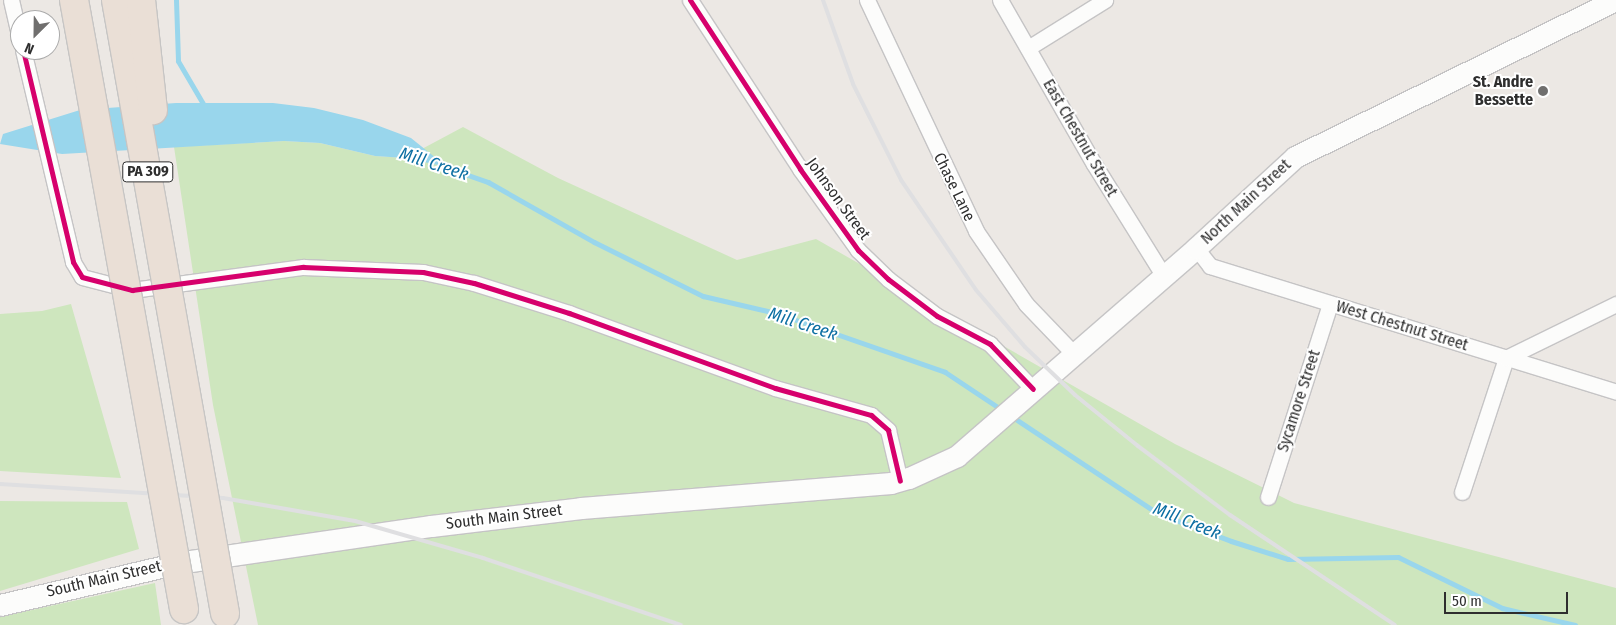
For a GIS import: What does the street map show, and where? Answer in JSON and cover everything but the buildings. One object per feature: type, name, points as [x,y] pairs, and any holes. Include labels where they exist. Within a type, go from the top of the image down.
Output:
[{"type":"highway","name":"PA 309","points":[[74,0],[184,609]]},
{"type":"highway","name":"PA 309","points":[[116,0],[179,345],[224,613]]},
{"type":"highway","points":[[141,0],[179,345]]},
{"type":"main road","name":"North Main Street","points":[[993,426],[1027,394],[1196,248],[1295,157],[1615,0]]},
{"type":"main road","name":"South Main Street","points":[[0,605],[177,563],[431,526],[581,508],[900,481],[957,456],[993,426]]},
{"type":"street","name":"Johnson Street","points":[[690,0],[805,177],[858,250],[888,279],[937,316],[990,344],[1027,394]]},
{"type":"street","name":"Chase Lane","points":[[867,0],[976,231],[1026,304],[1074,354]]},
{"type":"street","name":"East Chestnut Street","points":[[1000,0],[1094,164],[1163,275]]},
{"type":"street","points":[[1028,48],[1106,0]]},
{"type":"street","points":[[25,60],[73,262],[82,277],[132,290],[303,267],[424,272],[474,283],[569,313],[775,388],[871,415],[888,430],[900,481]]},
{"type":"street","name":"West Chestnut Street","points":[[1196,248],[1210,266],[1616,392]]},
{"type":"street","name":"Sycamore Street","points":[[1268,497],[1330,304]]},
{"type":"street","points":[[1462,492],[1506,358],[1616,304]]},
{"type":"green space","points":[[463,127],[558,178],[737,260],[816,239],[1175,444],[1294,503],[1616,588],[1616,625],[258,625],[213,405],[174,147],[284,141],[320,143],[375,156],[405,158]]},
{"type":"green space","points":[[71,304],[121,478],[0,471],[0,314],[42,311]]},
{"type":"green space","points":[[0,501],[127,502],[139,549],[0,591]]},
{"type":"green space","points":[[155,583],[161,625],[0,625],[0,617]]},
{"type":"water","points":[[176,103],[273,103],[314,108],[363,120],[411,138],[447,167],[405,158],[375,156],[320,143],[284,141],[62,154],[0,144],[3,134],[80,110]]},
{"type":"waterway","points":[[176,0],[178,61],[205,107]]},
{"type":"waterway","name":"Mill Creek","points":[[442,166],[488,182],[594,242],[703,296],[776,313],[945,372],[1002,410]]},
{"type":"waterway","name":"Mill Creek","points":[[1011,416],[1157,513],[1231,541],[1288,559],[1398,557],[1502,608],[1575,625]]},
{"type":"railway","points":[[823,0],[853,84],[901,180],[976,290],[1025,347],[1075,395],[1138,446],[1230,515],[1395,625]]},
{"type":"railway","points":[[0,484],[223,498],[355,521],[483,558],[681,625]]},
{"type":"cycle path","points":[[690,0],[800,169],[858,250],[888,279],[937,316],[990,344],[1033,389]]},
{"type":"cycle path","points":[[25,60],[73,262],[82,277],[132,290],[303,267],[423,272],[474,283],[569,313],[775,388],[871,415],[888,430],[900,481]]},
{"type":"place","name":"St. Andre Bessette","points":[[1543,91]]}]
